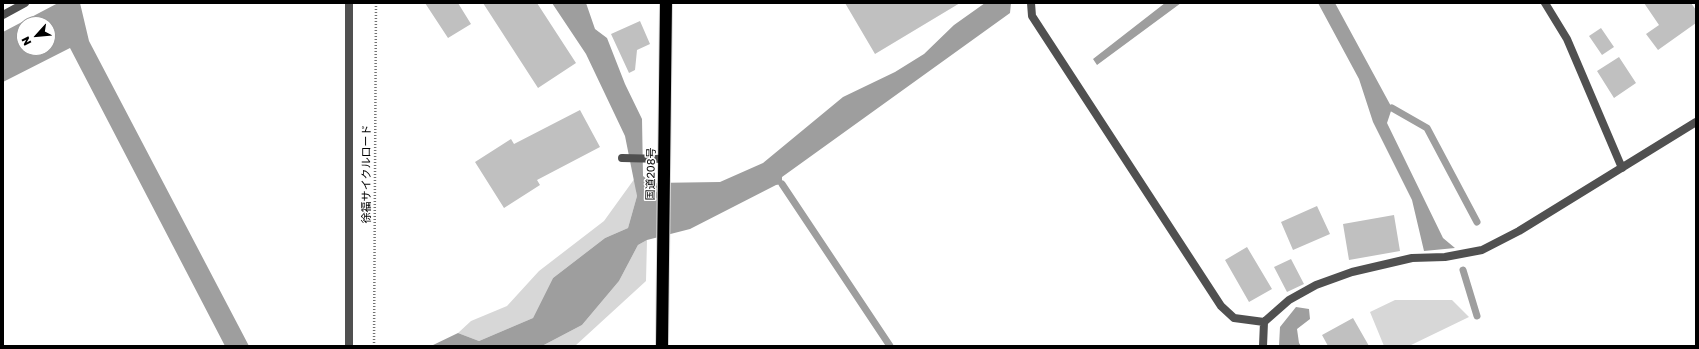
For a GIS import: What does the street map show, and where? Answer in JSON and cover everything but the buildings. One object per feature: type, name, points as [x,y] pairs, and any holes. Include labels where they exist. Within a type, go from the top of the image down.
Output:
[{"type":"highway","name":"国道208号","points":[[662,346],[666,3]]},
{"type":"street","points":[[3,15],[25,3]]},
{"type":"street","points":[[349,346],[350,3]]},
{"type":"street","points":[[1032,3],[1032,16],[1221,306],[1234,318],[1264,322]]},
{"type":"street","points":[[1545,3],[1568,39],[1622,168]]},
{"type":"street","points":[[1263,346],[1264,322],[1289,300],[1316,285],[1352,272],[1412,258],[1445,257],[1482,250],[1519,231],[1696,122]]},
{"type":"street","points":[[622,158],[664,159]]},
{"type":"path","name":"徐福サイクルロード","points":[[374,346],[376,3]]},
{"type":"shaded area","points":[[58,3],[80,3],[89,41],[249,346],[225,346],[70,48],[56,55],[56,16],[33,16]]},
{"type":"shaded area","points":[[552,3],[586,3],[595,29],[607,38],[625,84],[642,119],[643,176],[652,183],[720,182],[763,163],[843,97],[895,72],[924,54],[954,25],[985,3],[1011,3],[1010,13],[782,177],[782,184],[776,185],[690,229],[647,240],[638,245],[619,281],[582,325],[542,346],[431,346],[458,333],[479,341],[533,318],[553,278],[605,238],[628,228],[637,196],[625,136],[586,54]]},
{"type":"shaded area","points":[[1165,3],[1181,3],[1097,65],[1093,59]]},
{"type":"shaded area","points":[[1318,3],[1335,3],[1392,108],[1387,123],[1443,238],[1455,248],[1424,251],[1412,200],[1373,122],[1359,79]]},
{"type":"shaded area","points":[[16,25],[16,56],[54,56],[3,82],[3,32]]},
{"type":"shaded area","points":[[635,178],[637,196],[628,228],[605,238],[553,278],[533,318],[479,341],[458,333],[471,321],[507,306],[539,271],[604,221]]},
{"type":"shaded area","points":[[647,240],[646,281],[575,346],[542,346],[582,325],[619,281],[638,245]]},
{"type":"shaded area","points":[[1395,300],[1452,300],[1469,317],[1409,346],[1384,346],[1370,312]]},
{"type":"shaded area","points":[[1296,307],[1309,309],[1310,319],[1297,329],[1299,343],[1301,346],[1279,346],[1280,327]]},
{"type":"waterway","points":[[1392,108],[1427,128],[1477,222]]},
{"type":"waterway","points":[[782,184],[890,346]]},
{"type":"waterway","points":[[1463,270],[1477,316]]}]
